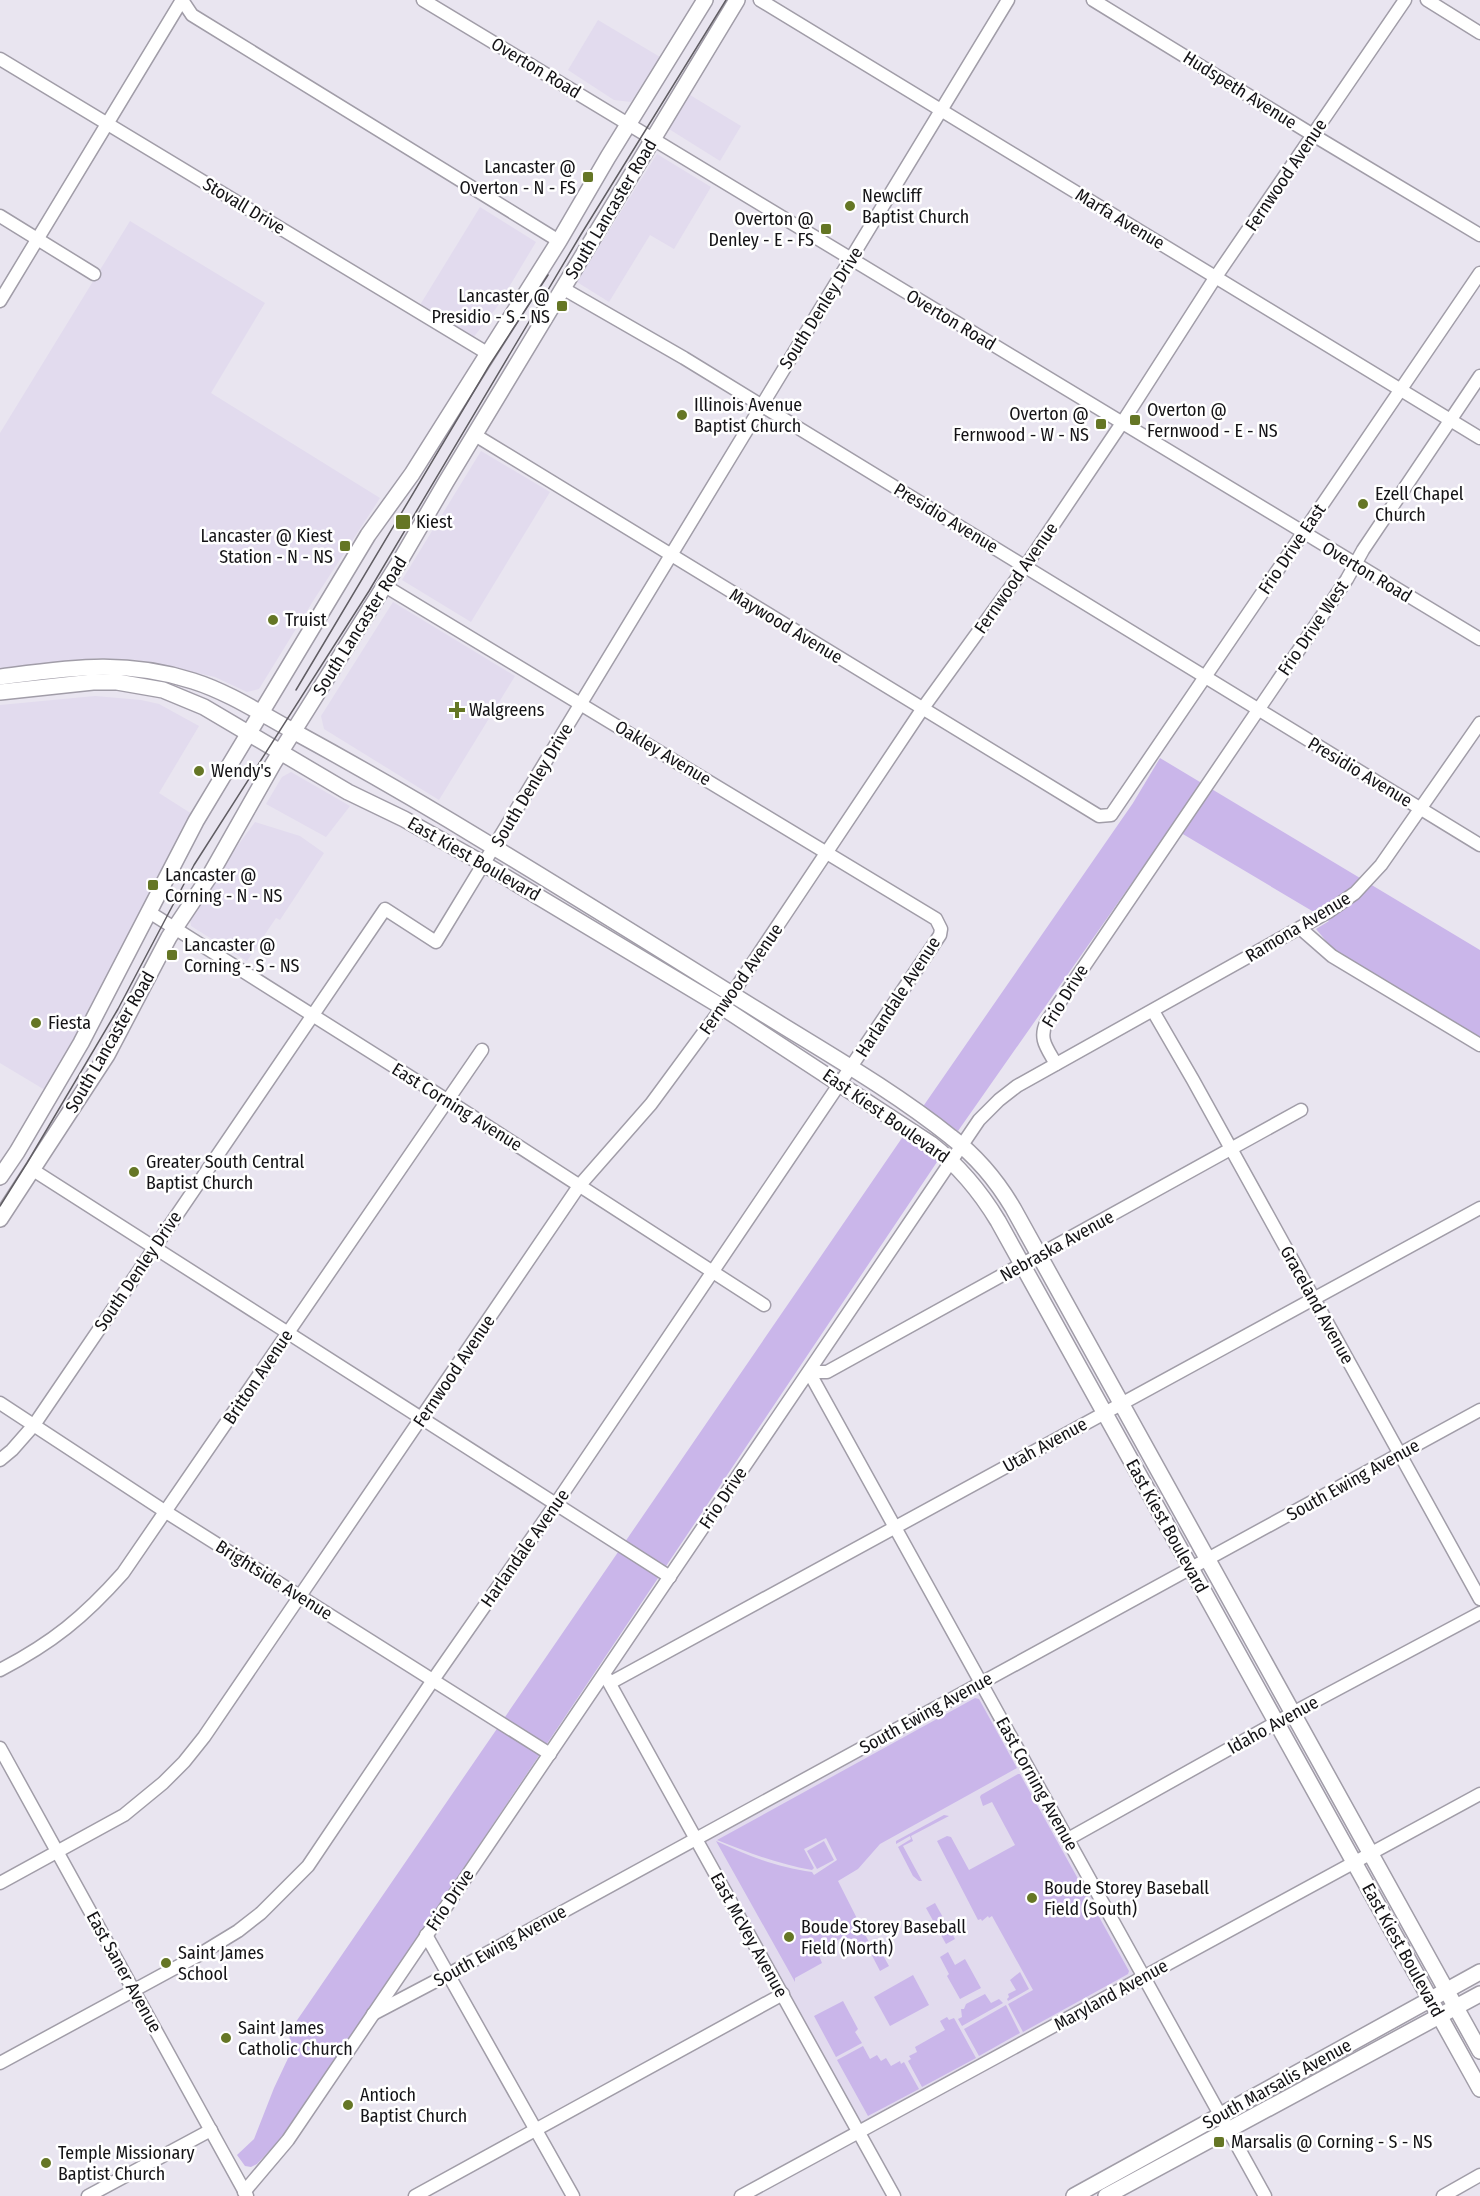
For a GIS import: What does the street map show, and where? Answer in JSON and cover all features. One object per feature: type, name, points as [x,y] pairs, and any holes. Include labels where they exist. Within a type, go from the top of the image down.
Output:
[{"type":"main road","name":"South Lancaster Road","points":[[0,1177],[81,1043],[196,820],[369,535],[412,474],[559,241],[705,0]]},
{"type":"main road","name":"South Lancaster Road","points":[[0,1219],[107,1054],[175,928],[209,877],[280,753],[385,586],[737,0]]},
{"type":"main road","name":"East Kiest Boulevard","points":[[0,677],[84,666],[110,666],[156,671],[194,681],[261,713],[414,799],[732,994],[851,1068],[936,1125],[962,1146],[999,1186],[1480,2051]]},
{"type":"main road","name":"East Kiest Boulevard","points":[[0,692],[93,681],[140,685],[186,698],[362,800],[404,819],[484,864],[722,1007],[931,1144],[952,1161],[982,1196],[1022,1264],[1480,2089]]},
{"type":"main road","name":"South Marsalis Avenue","points":[[1106,2196],[1430,1999],[1480,1972]]},
{"type":"main road","name":"South Marsalis Avenue","points":[[1074,2196],[1480,1994]]},
{"type":"street","points":[[0,301],[182,0],[192,15],[559,241]]},
{"type":"street","name":"Overton Road","points":[[423,0],[1480,639]]},
{"type":"street","name":"Marfa Avenue","points":[[760,0],[1480,438]]},
{"type":"street","name":"South Denley Drive","points":[[0,1460],[34,1425],[385,909],[436,942],[1008,0]]},
{"type":"street","name":"Hudspeth Avenue","points":[[1093,0],[1480,235]]},
{"type":"street","name":"Fernwood Avenue","points":[[0,1883],[124,1815],[150,1795],[184,1762],[422,1420],[579,1186],[651,1104],[732,994],[923,708],[1025,567],[1122,423],[1215,278],[1405,0]]},
{"type":"street","points":[[1427,0],[1480,33]]},
{"type":"street","name":"Stovall Drive","points":[[0,59],[487,353]]},
{"type":"street","points":[[0,216],[94,274]]},
{"type":"street","name":"Frio Drive East","points":[[1099,816],[1111,815],[1480,273]]},
{"type":"street","name":"Presidio Avenue","points":[[564,289],[684,358],[1480,844]]},
{"type":"street","name":"Frio Drive West","points":[[1183,819],[1347,579],[1480,376]]},
{"type":"street","name":"Maywood Avenue","points":[[475,435],[1099,816]]},
{"type":"street","name":"Oakley Avenue","points":[[385,586],[827,852],[939,923]]},
{"type":"street","name":"Ramona Avenue","points":[[1056,1064],[1328,912],[1369,880],[1480,723]]},
{"type":"street","name":"Frio Drive","points":[[246,2194],[288,2140],[549,1754],[607,1679],[670,1577],[979,1120],[1017,1086],[1056,1064],[1042,1037],[1042,1030],[1183,819]]},
{"type":"street","name":"East Corning Avenue","points":[[148,912],[447,1100],[764,1305]]},
{"type":"street","name":"Harlandale Avenue","points":[[0,2063],[197,1956],[238,1931],[286,1890],[308,1866],[940,935],[939,923]]},
{"type":"street","points":[[1300,928],[1332,956],[1480,1045]]},
{"type":"street","name":"Graceland Avenue","points":[[1153,1011],[1480,1599]]},
{"type":"street","name":"Britton Avenue","points":[[0,1670],[56,1638],[86,1612],[123,1573],[482,1050]]},
{"type":"street","name":"Nebraska Avenue","points":[[809,1372],[827,1372],[1302,1110]]},
{"type":"street","points":[[33,1170],[670,1577]]},
{"type":"street","name":"Utah Avenue","points":[[607,1679],[895,1528],[1480,1208]]},
{"type":"street","name":"East Corning Avenue","points":[[809,1372],[1265,2196]]},
{"type":"street","name":"Brightside Avenue","points":[[0,1403],[166,1512],[549,1754]]},
{"type":"street","name":"South Ewing Avenue","points":[[372,2014],[1480,1410]]},
{"type":"street","name":"Idaho Avenue","points":[[1068,1839],[1293,1713],[1480,1613]]},
{"type":"street","name":"East McVey Avenue","points":[[607,1679],[894,2196]]},
{"type":"street","name":"East Saner Avenue","points":[[0,1748],[246,2194]]},
{"type":"street","name":"Maryland Avenue","points":[[741,2196],[1480,1794]]},
{"type":"street","points":[[426,1935],[573,2196]]},
{"type":"street","points":[[416,2196],[783,1994]]},
{"type":"street","points":[[88,2196],[211,2130]]},
{"type":"street","points":[[1443,2196],[1480,2175]]},
{"type":"shaded area","points":[[598,20],[660,57],[631,102],[614,100],[568,70]]},
{"type":"shaded area","points":[[690,95],[741,126],[720,161],[669,129]]},
{"type":"shaded area","points":[[657,154],[711,187],[674,249],[650,235],[609,302],[577,282]]},
{"type":"shaded area","points":[[480,207],[536,242],[497,307],[473,338],[420,305]]},
{"type":"shaded area","points":[[130,221],[265,303],[211,393],[380,498],[259,689],[247,692],[215,677],[138,660],[97,658],[0,668],[0,433]]},
{"type":"shaded area","points":[[481,451],[550,492],[471,622],[402,580]]},
{"type":"shaded area","points":[[393,602],[515,676],[439,800],[324,729],[321,716]]},
{"type":"shaded area","points":[[95,696],[159,704],[199,726],[159,793],[195,816],[45,1090],[0,1063],[0,705]]},
{"type":"shaded area","points":[[1160,758],[1480,950],[1480,1038],[1332,948],[1316,929],[1329,921],[1171,827],[958,1131],[922,1108],[1133,803]]},
{"type":"shaded area","points":[[291,772],[350,806],[326,837],[266,804],[282,777]]},
{"type":"shaded area","points":[[255,822],[300,836],[324,853],[280,920],[276,918],[247,961],[191,926],[190,919],[213,879]]},
{"type":"shaded area","points":[[904,1135],[939,1159],[286,2133],[257,2164],[251,2167],[245,2166],[237,2155],[254,2139],[291,2052],[289,2032]]},
{"type":"shaded area","points":[[981,1682],[1144,1977],[859,2133],[696,1839]]},
{"type":"shaded area","points":[[975,1698],[979,1699],[1017,1768],[880,1844],[858,1869],[838,1881],[873,1950],[879,1948],[889,1966],[880,1971],[866,1944],[850,1953],[842,1938],[817,1951],[822,1963],[795,1978],[795,1982],[716,1841],[763,1860],[812,1872],[814,1875],[837,1860],[826,1838],[804,1849],[814,1868],[812,1870],[764,1858],[717,1840]]},
{"type":"shaded area","points":[[1018,1774],[1129,1971],[1128,1974],[1023,2032],[1008,2004],[1033,1990],[992,1916],[982,1921],[978,1920],[937,1841],[947,1836],[951,1837],[969,1870],[1015,1845],[992,1802],[983,1806],[980,1797]]},
{"type":"shaded area","points":[[944,1815],[949,1816],[911,1836],[913,1841],[903,1846],[922,1881],[919,1881],[913,1876],[898,1847],[911,1839],[910,1836],[896,1844],[896,1841]]},
{"type":"shaded area","points":[[824,1841],[834,1860],[817,1869],[807,1851]]},
{"type":"shaded area","points":[[935,1903],[955,1939],[946,1944],[926,1908]]},
{"type":"shaded area","points":[[948,1952],[955,1965],[965,1959],[981,1988],[960,1999],[947,1976],[949,1974],[940,1957]]},
{"type":"shaded area","points":[[1020,1972],[1029,1989],[1008,2001],[1008,1994],[1016,1990],[1010,1980]]},
{"type":"shaded area","points":[[913,1975],[929,2005],[890,2026],[874,1997]]},
{"type":"shaded area","points":[[985,1994],[991,2003],[999,1999],[1003,2003],[962,2026],[958,2019],[962,2017],[961,2009]]},
{"type":"shaded area","points":[[843,2001],[858,2029],[855,2032],[862,2043],[836,2057],[814,2016]]},
{"type":"shaded area","points":[[1006,2005],[1020,2033],[979,2056],[964,2029]]},
{"type":"shaded area","points":[[947,2017],[949,2020],[954,2018],[976,2058],[922,2087],[908,2061],[911,2059],[909,2056],[917,2052],[915,2047],[945,2030],[940,2021]]},
{"type":"shaded area","points":[[863,2046],[870,2059],[877,2055],[881,2061],[886,2058],[891,2066],[900,2061],[901,2064],[904,2062],[919,2089],[868,2116],[837,2060]]},
{"type":"tram line","points":[[0,1206],[118,1009],[194,865],[369,591],[580,236],[726,0]]},
{"type":"tram line","points":[[296,690],[489,366],[548,275]]},
{"type":"place","name":"Lancaster @ Overton - N - FS","points":[[588,177]]},
{"type":"place","name":"Newcliff Baptist Church","points":[[850,206]]},
{"type":"place","name":"Overton @ Denley - E - FS","points":[[826,229]]},
{"type":"place","name":"Lancaster @ Presidio - S - NS","points":[[562,306]]},
{"type":"place","name":"Illinois Avenue Baptist Church","points":[[682,415]]},
{"type":"place","name":"Overton @ Fernwood - E - NS","points":[[1135,420]]},
{"type":"place","name":"Overton @ Fernwood - W - NS","points":[[1101,424]]},
{"type":"place","name":"Ezell Chapel Church","points":[[1363,504]]},
{"type":"place","name":"Kiest","points":[[403,522]]},
{"type":"place","name":"Lancaster @ Kiest Station - N - NS","points":[[345,546]]},
{"type":"place","name":"Truist","points":[[273,620]]},
{"type":"place","name":"Walgreens","points":[[457,710]]},
{"type":"place","name":"Wendy's","points":[[199,771]]},
{"type":"place","name":"Lancaster @ Corning - N - NS","points":[[153,885]]},
{"type":"place","name":"Lancaster @ Corning - S - NS","points":[[172,955]]},
{"type":"place","name":"Fiesta","points":[[36,1023]]},
{"type":"place","name":"Greater South Central Baptist Church","points":[[134,1172]]},
{"type":"place","name":"Boude Storey Baseball Field (South)","points":[[1032,1898]]},
{"type":"place","name":"Boude Storey Baseball Field (North)","points":[[789,1937]]},
{"type":"place","name":"Saint James School","points":[[166,1963]]},
{"type":"place","name":"Saint James Catholic Church","points":[[226,2038]]},
{"type":"place","name":"Antioch Baptist Church","points":[[348,2105]]},
{"type":"place","name":"Marsalis @ Corning - S - NS","points":[[1219,2142]]},
{"type":"place","name":"Temple Missionary Baptist Church","points":[[46,2163]]}]
